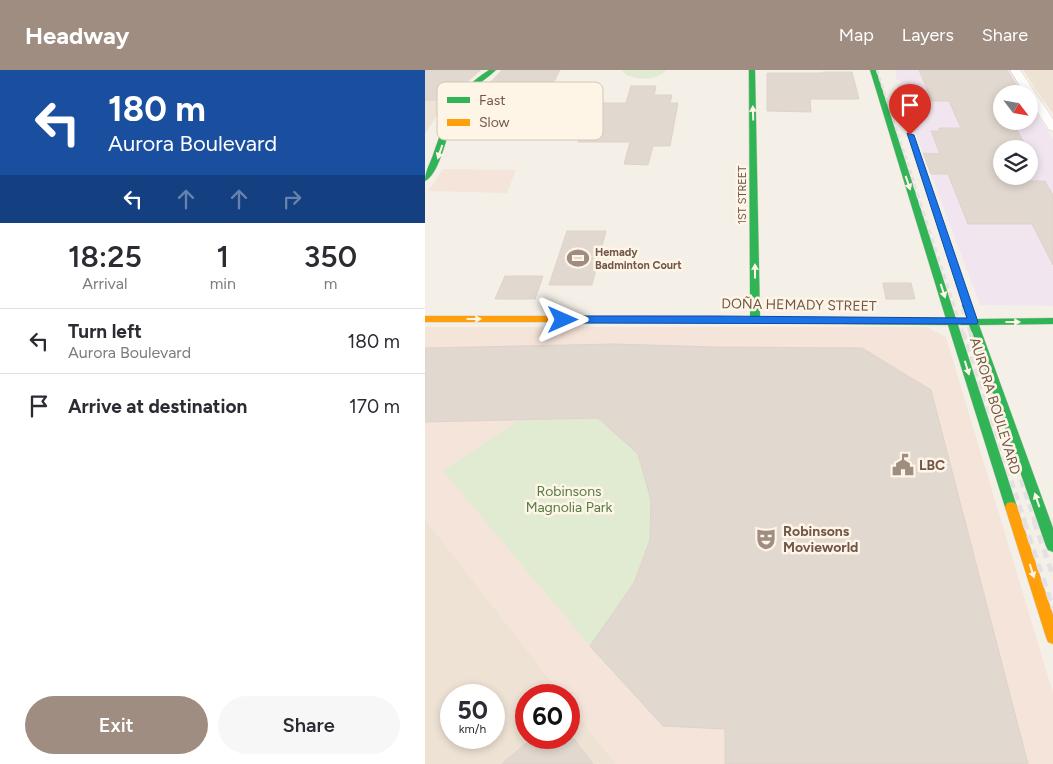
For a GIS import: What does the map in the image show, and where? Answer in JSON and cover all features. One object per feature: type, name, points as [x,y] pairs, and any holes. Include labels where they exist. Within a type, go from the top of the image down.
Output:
[{"type":"main road","points":[[477,82],[493,70]]},
{"type":"main road","name":"1ST STREET","points":[[752,70],[755,319]]},
{"type":"main road","name":"AURORA BOULEVARD","points":[[873,70],[898,154],[1053,637]]},
{"type":"main road","points":[[425,179],[441,153],[444,140]]},
{"type":"main road","name":"AURORA BOULEVARD","points":[[964,296],[1053,546]]},
{"type":"main road","name":"DOÑA HEMADY STREET","points":[[425,319],[1053,321]]},
{"type":"street","points":[[1015,70],[1053,128]]},
{"type":"shaded area","points":[[425,70],[482,70],[468,82],[437,82],[437,115],[425,134]]},
{"type":"shaded area","points":[[895,70],[1009,70],[1018,85],[993,85],[993,130],[1038,130],[1038,115],[1053,139],[1053,306],[980,305],[897,84],[901,84],[901,81],[896,79]]},
{"type":"shaded area","points":[[1023,70],[1053,70],[1053,114],[1038,92],[1038,85],[1033,85]]},
{"type":"shaded area","points":[[443,169],[516,170],[507,193],[428,191]]},
{"type":"shaded area","points":[[425,327],[927,327],[946,337],[1053,693],[1053,764],[616,764],[580,718],[580,684],[553,684],[425,519]]},
{"type":"shaded area","points":[[425,519],[553,684],[515,684],[515,749],[580,749],[580,718],[616,764],[425,764]]},
{"type":"green space","points":[[622,70],[666,70],[653,78],[642,79],[626,75]]},
{"type":"green space","name":"Robinsons Magnolia Park","points":[[598,418],[638,454],[651,500],[650,540],[634,583],[590,646],[443,471],[518,421]]},
{"type":"building","points":[[425,70],[480,70],[465,82],[437,82],[437,100],[425,100]]},
{"type":"building","points":[[502,70],[560,70],[554,82],[490,82]]},
{"type":"building","points":[[919,70],[1007,70],[1016,85],[993,85],[993,130],[1017,130],[1023,140],[993,140],[993,185],[1038,185],[1038,181],[1045,181],[1053,195],[1053,265],[1032,224],[968,224],[948,174],[931,174],[923,153],[940,154],[931,131],[940,131],[939,128],[961,128],[949,101],[932,101]]},
{"type":"building","points":[[852,72],[859,99],[810,99],[811,112],[767,111],[767,73]]},
{"type":"building","points":[[631,86],[656,86],[654,95],[672,95],[670,103],[678,103],[670,146],[653,146],[648,165],[624,164],[630,142],[578,142],[579,140],[603,140],[603,103],[626,103]]},
{"type":"building","name":"Hemady Badminton Court","points":[[567,231],[606,231],[592,285],[549,285]]},
{"type":"building","points":[[505,276],[543,276],[535,299],[495,299]]},
{"type":"building","points":[[883,283],[911,283],[915,299],[886,299]]},
{"type":"building","points":[[614,344],[862,348],[931,390],[1028,764],[725,764],[725,729],[663,726],[590,646],[634,583],[650,540],[651,500],[638,454],[598,418],[425,422],[425,348]]},
{"type":"building","points":[[580,747],[593,764],[502,764],[519,749],[580,749]]},
{"type":"railway","points":[[877,70],[915,185]]},
{"type":"railway","points":[[914,184],[963,333]]},
{"type":"railway","points":[[962,309],[970,333]]},
{"type":"railway","points":[[963,332],[1025,522]]},
{"type":"railway","points":[[970,332],[1035,522]]},
{"type":"railway","points":[[1024,521],[1053,608]]},
{"type":"railway","points":[[1034,521],[1053,576]]},
{"type":"traffic: fast","points":[[476,82],[493,70]]},
{"type":"traffic: fast","points":[[752,70],[755,319]]},
{"type":"traffic: fast","points":[[873,70],[1011,507]]},
{"type":"traffic: fast","points":[[425,179],[436,159],[442,140]]},
{"type":"traffic: fast","points":[[967,305],[1053,546]]},
{"type":"traffic: fast","points":[[640,319],[973,322]]},
{"type":"traffic: fast","points":[[973,322],[1053,321]]},
{"type":"traffic: slow","points":[[425,319],[640,319]]},
{"type":"traffic: slow","points":[[1011,507],[1053,637]]},
{"type":"place","name":"Hemady Badminton Court","points":[[578,258]]},
{"type":"place","name":"LBC","points":[[903,465]]},
{"type":"place","name":"Robinsons Movieworld","points":[[766,539]]},
{"type":"route","points":[[563,320],[715,319],[973,322],[910,135]]}]
